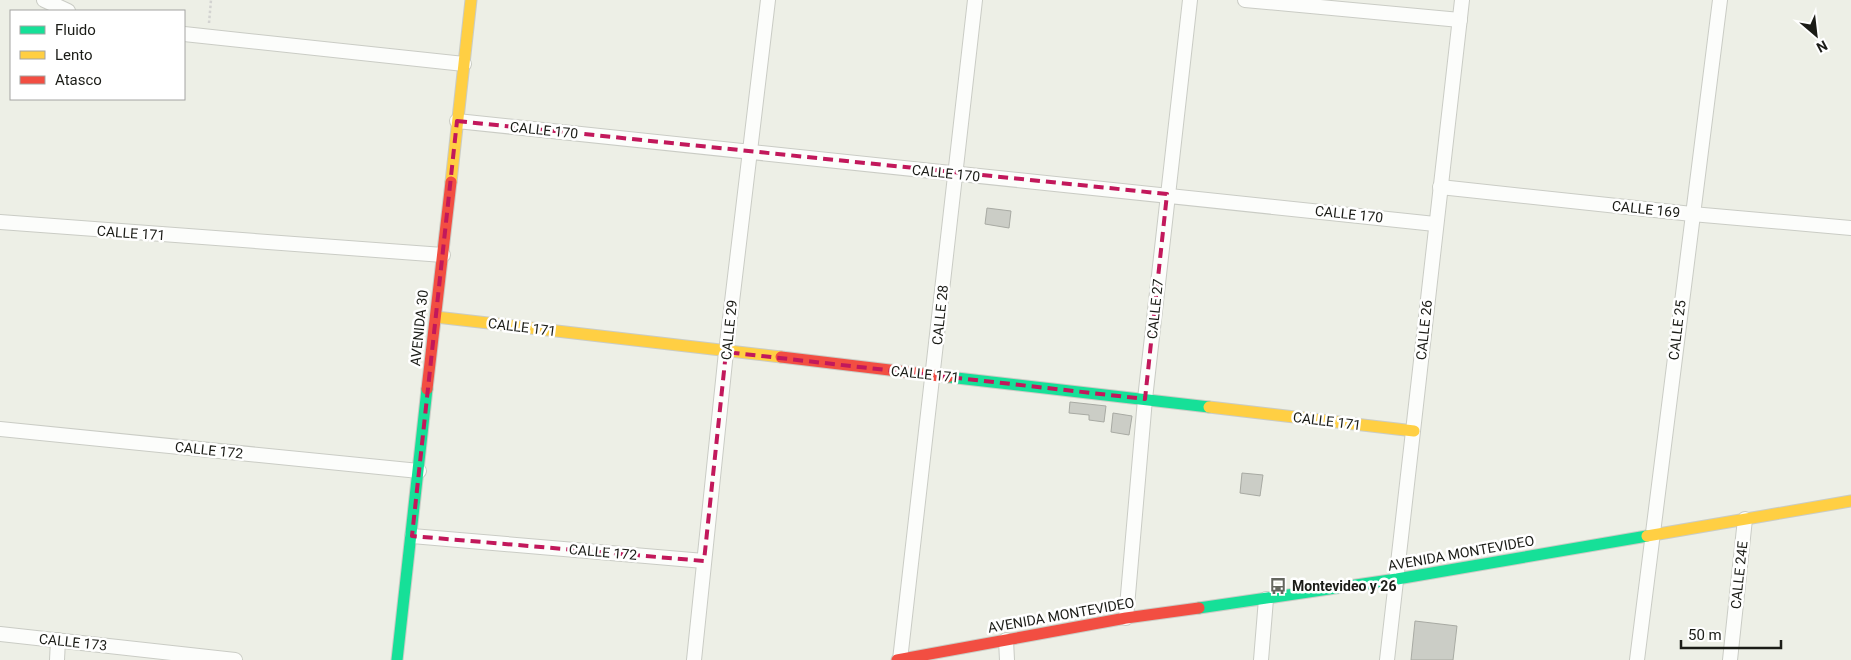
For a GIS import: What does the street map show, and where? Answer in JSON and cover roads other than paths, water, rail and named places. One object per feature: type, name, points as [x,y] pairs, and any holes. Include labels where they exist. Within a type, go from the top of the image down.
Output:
[{"type":"street","points":[[44,0],[66,10]]},
{"type":"street","name":"AVENIDA 30","points":[[397,660],[471,0]]},
{"type":"street","name":"CALLE 29","points":[[694,660],[726,352],[768,0]]},
{"type":"street","name":"CALLE 28","points":[[899,660],[975,0]]},
{"type":"street","name":"CALLE 27","points":[[1126,618],[1145,399],[1190,0]]},
{"type":"street","points":[[1245,0],[1460,20]]},
{"type":"street","name":"CALLE 26","points":[[1387,660],[1462,0]]},
{"type":"street","name":"CALLE 25","points":[[1637,660],[1651,535],[1720,0]]},
{"type":"street","points":[[185,34],[464,64]]},
{"type":"street","name":"CALLE 170","points":[[457,121],[956,174],[1167,194],[1436,224]]},
{"type":"street","name":"CALLE 169","points":[[1440,187],[1692,214],[1851,228]]},
{"type":"street","name":"CALLE 171","points":[[0,222],[443,255]]},
{"type":"street","name":"CALLE 171","points":[[436,317],[1414,431]]},
{"type":"street","name":"CALLE 172","points":[[0,428],[419,471]]},
{"type":"street","name":"AVENIDA MONTEVIDEO","points":[[899,660],[1126,618],[1397,579],[1851,501]]},
{"type":"street","name":"CALLE 24E","points":[[1730,660],[1745,519]]},
{"type":"street","name":"CALLE 172","points":[[412,536],[704,561]]},
{"type":"street","points":[[1261,660],[1266,599]]},
{"type":"street","name":"CALLE 173","points":[[0,634],[235,660]]},
{"type":"street","points":[[57,660],[58,640]]},
{"type":"street","points":[[1006,640],[1006,660]]},
{"type":"place","name":"Montevideo y 26","points":[[1278,586]]}]
